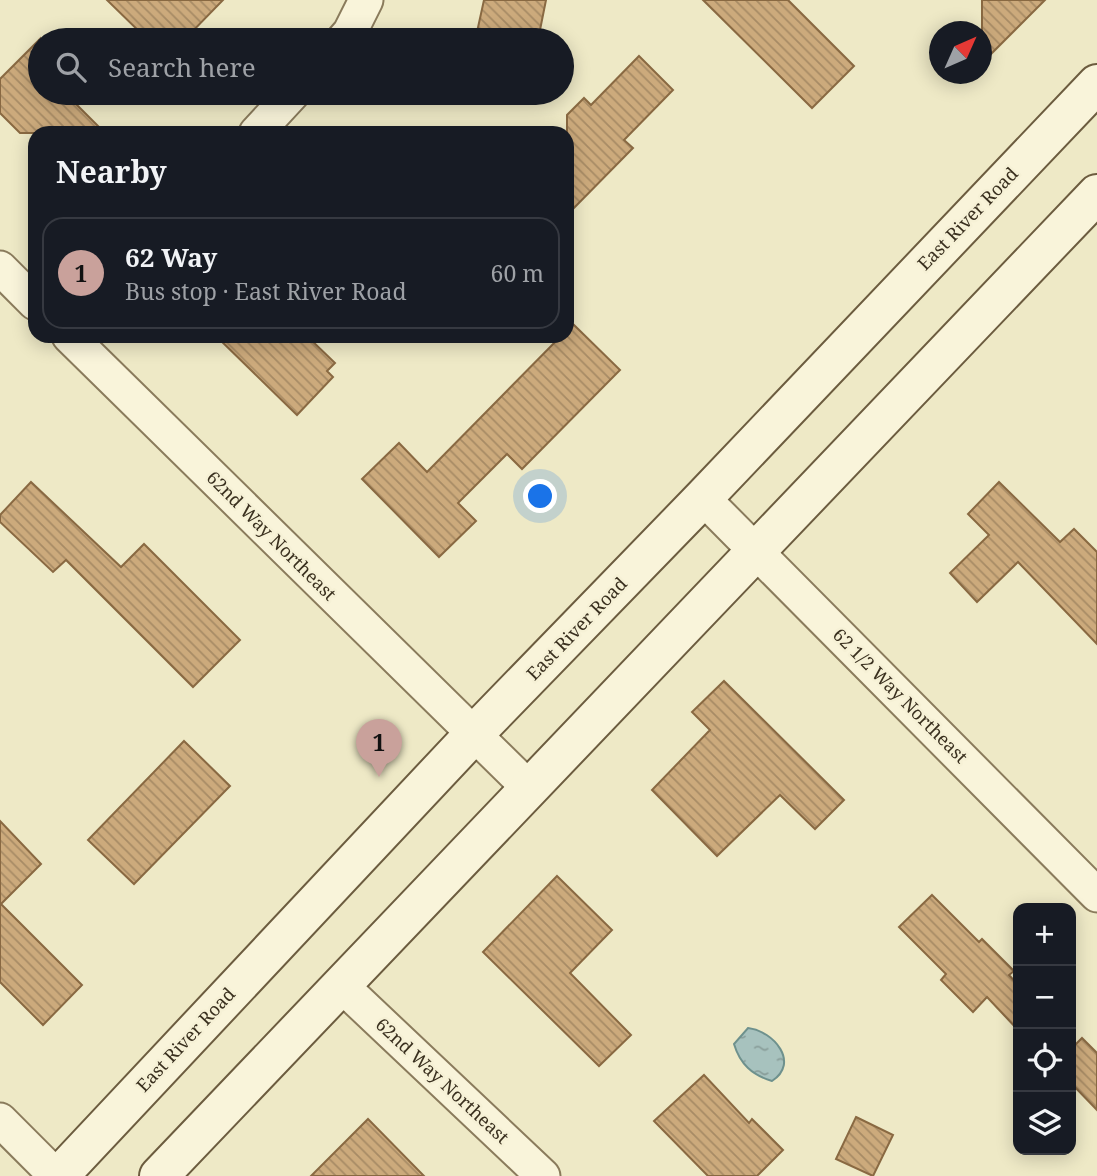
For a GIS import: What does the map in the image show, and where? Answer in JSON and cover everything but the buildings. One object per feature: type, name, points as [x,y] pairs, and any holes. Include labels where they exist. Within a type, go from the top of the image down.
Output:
[{"type":"main road","name":"East River Road","points":[[57,1176],[473,735],[1097,84]]},
{"type":"main road","points":[[159,1176],[1097,194]]},
{"type":"street","points":[[352,28],[366,0]]},
{"type":"street","points":[[262,126],[282,105]]},
{"type":"street","points":[[0,268],[28,296]]},
{"type":"street","name":"62nd Way Northeast","points":[[76,343],[530,789]]},
{"type":"street","name":"62 1/2 Way Northeast","points":[[703,498],[1097,895]]},
{"type":"street","name":"62nd Way Northeast","points":[[342,986],[543,1176]]},
{"type":"street","points":[[0,1120],[57,1176]]},
{"type":"water","points":[[748,1028],[767,1035],[784,1057],[780,1074],[772,1081],[758,1076],[748,1068],[737,1051],[734,1044]]},
{"type":"place","name":"62 Way","points":[[379,777]]}]
